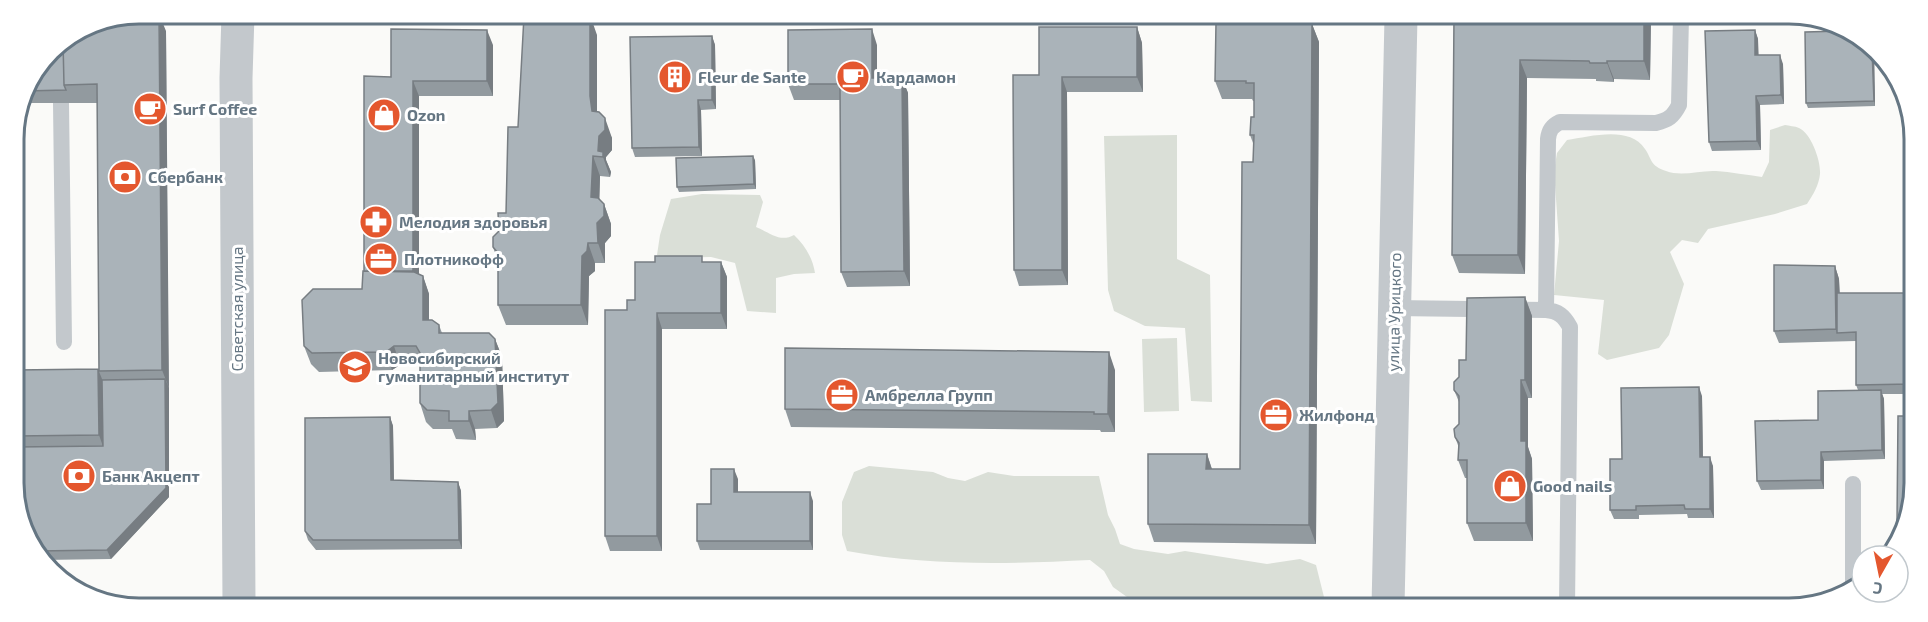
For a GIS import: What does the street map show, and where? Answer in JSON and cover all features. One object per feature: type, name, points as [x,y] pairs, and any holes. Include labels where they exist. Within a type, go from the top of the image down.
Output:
[{"type":"street","name":"Советская улица","points":[[237,24],[239,598]]},
{"type":"street","name":"улица Урицкого","points":[[1388,598],[1401,24]]},
{"type":"lane","points":[[1545,309],[1549,131],[1560,122],[1656,123],[1668,120],[1674,115],[1679,105],[1681,24]]},
{"type":"lane","points":[[61,103],[64,342]]},
{"type":"lane","points":[[1394,308],[1545,309],[1560,314],[1566,320],[1570,327],[1567,598]]},
{"type":"lane","points":[[1853,484],[1853,544]]},
{"type":"shaded area","points":[[1785,125],[1797,127],[1803,131],[1811,141],[1817,155],[1820,168],[1819,178],[1807,204],[1775,214],[1708,229],[1698,243],[1682,240],[1670,252],[1684,284],[1669,335],[1659,348],[1607,360],[1598,354],[1604,300],[1554,295],[1559,241],[1554,171],[1557,153],[1567,140],[1598,135],[1619,135],[1638,142],[1654,164],[1672,173],[1716,171],[1762,177],[1769,162],[1770,130]]},
{"type":"shaded area","points":[[1177,135],[1177,259],[1210,275],[1212,402],[1191,401],[1185,328],[1145,326],[1114,311],[1108,290],[1104,136]]},
{"type":"shaded area","points":[[702,194],[760,195],[763,202],[756,227],[779,237],[794,235],[805,248],[815,273],[776,278],[776,313],[747,311],[735,263],[711,257],[662,258],[657,255],[660,235],[671,199]]},
{"type":"shaded area","points":[[1177,338],[1179,411],[1144,412],[1142,339]]},
{"type":"shaded area","points":[[869,466],[933,472],[965,481],[988,472],[1014,476],[1099,476],[1108,515],[1120,544],[1134,549],[1168,554],[1185,551],[1267,564],[1300,559],[1316,565],[1324,597],[1136,598],[1127,597],[1113,587],[1104,571],[1090,560],[999,563],[938,561],[847,551],[842,535],[842,502],[854,472]]},
{"type":"building","points":[[159,24],[162,370],[99,371],[97,84],[64,85],[63,52],[81,39],[116,26]]},
{"type":"building","points":[[524,24],[590,24],[592,111],[599,112],[605,118],[605,130],[599,136],[598,151],[603,152],[603,157],[593,156],[591,197],[598,198],[604,204],[604,216],[597,223],[598,243],[588,243],[587,251],[582,256],[581,305],[498,305],[498,253],[493,247],[493,237],[499,231],[498,213],[506,213],[508,127],[518,127]]},
{"type":"building","points":[[1216,24],[1312,24],[1309,525],[1148,524],[1148,454],[1207,454],[1206,469],[1240,469],[1242,162],[1253,162],[1254,135],[1250,135],[1251,117],[1254,117],[1254,83],[1215,81]]},
{"type":"building","points":[[1454,24],[1644,24],[1644,61],[1590,63],[1589,61],[1520,60],[1518,255],[1452,255]]},
{"type":"building","points":[[1039,27],[1137,27],[1137,77],[1062,77],[1062,270],[1014,270],[1013,75],[1039,75]]},
{"type":"building","points":[[391,29],[487,30],[487,81],[413,81],[413,272],[364,271],[364,76],[391,77]]},
{"type":"building","points":[[872,29],[872,78],[902,78],[904,271],[841,272],[840,84],[788,84],[788,30]]},
{"type":"building","points":[[1755,30],[1755,55],[1780,55],[1781,95],[1756,96],[1757,141],[1709,142],[1705,31]]},
{"type":"building","points":[[1805,32],[1833,33],[1847,39],[1872,59],[1874,101],[1806,103]]},
{"type":"building","name":"Fleur de Sante","points":[[712,36],[712,100],[698,100],[699,147],[632,148],[630,37]]},
{"type":"building","points":[[63,52],[64,85],[66,90],[35,91],[43,75]]},
{"type":"building","points":[[753,156],[754,184],[677,187],[676,158]]},
{"type":"building","points":[[655,256],[702,256],[702,262],[721,262],[721,313],[657,313],[657,536],[605,536],[605,310],[627,310],[627,300],[635,300],[635,262],[655,262]]},
{"type":"building","points":[[1774,265],[1835,266],[1836,329],[1774,331]]},
{"type":"building","name":"Новосибирский гуманитарный институт","points":[[363,271],[412,271],[423,276],[423,320],[432,320],[439,325],[439,333],[489,333],[495,339],[498,403],[491,410],[469,411],[469,421],[449,421],[449,411],[427,410],[420,403],[420,353],[416,346],[394,346],[386,352],[312,353],[304,346],[302,300],[313,289],[362,289]]},
{"type":"building","points":[[1837,293],[1904,293],[1904,384],[1856,385],[1856,332],[1837,333]]},
{"type":"building","points":[[1525,297],[1525,380],[1521,380],[1521,441],[1526,441],[1526,523],[1467,523],[1467,460],[1458,460],[1459,443],[1454,429],[1459,424],[1459,396],[1454,390],[1454,382],[1459,377],[1459,360],[1466,360],[1467,298]]},
{"type":"building","points":[[785,348],[1109,352],[1108,414],[785,409]]},
{"type":"building","points":[[98,369],[99,435],[24,436],[24,370]]},
{"type":"building","points":[[165,379],[166,488],[107,550],[46,551],[36,534],[26,506],[24,447],[103,446],[102,380]]},
{"type":"building","points":[[1699,387],[1700,457],[1710,457],[1710,509],[1685,509],[1684,505],[1636,506],[1636,510],[1610,510],[1610,459],[1622,459],[1621,388]]},
{"type":"building","points":[[1881,390],[1882,450],[1821,452],[1821,480],[1757,481],[1755,421],[1818,420],[1818,391]]},
{"type":"building","points":[[1898,416],[1904,416],[1904,483],[1897,522]]},
{"type":"building","points":[[390,417],[391,480],[458,482],[459,540],[313,540],[305,531],[305,418]]},
{"type":"building","points":[[711,469],[734,469],[734,492],[810,492],[810,541],[697,541],[697,504],[711,504]]},
{"type":"place","name":"Fleur de Sante","points":[[675,77]]},
{"type":"place","name":"Кардамон","points":[[853,77]]},
{"type":"place","name":"Surf Coffee","points":[[150,109]]},
{"type":"place","name":"Ozon","points":[[384,115]]},
{"type":"place","name":"Сбербанк","points":[[125,177]]},
{"type":"place","name":"Мелодия здоровья","points":[[376,222]]},
{"type":"place","name":"Плотникофф","points":[[381,259]]},
{"type":"place","name":"Новосибирский гуманитарный институт","points":[[355,367]]},
{"type":"place","name":"Амбрелла Групп","points":[[842,395]]},
{"type":"place","name":"Жилфонд","points":[[1276,415]]},
{"type":"place","name":"Банк Акцепт","points":[[79,476]]},
{"type":"place","name":"Good nails","points":[[1510,486]]}]
